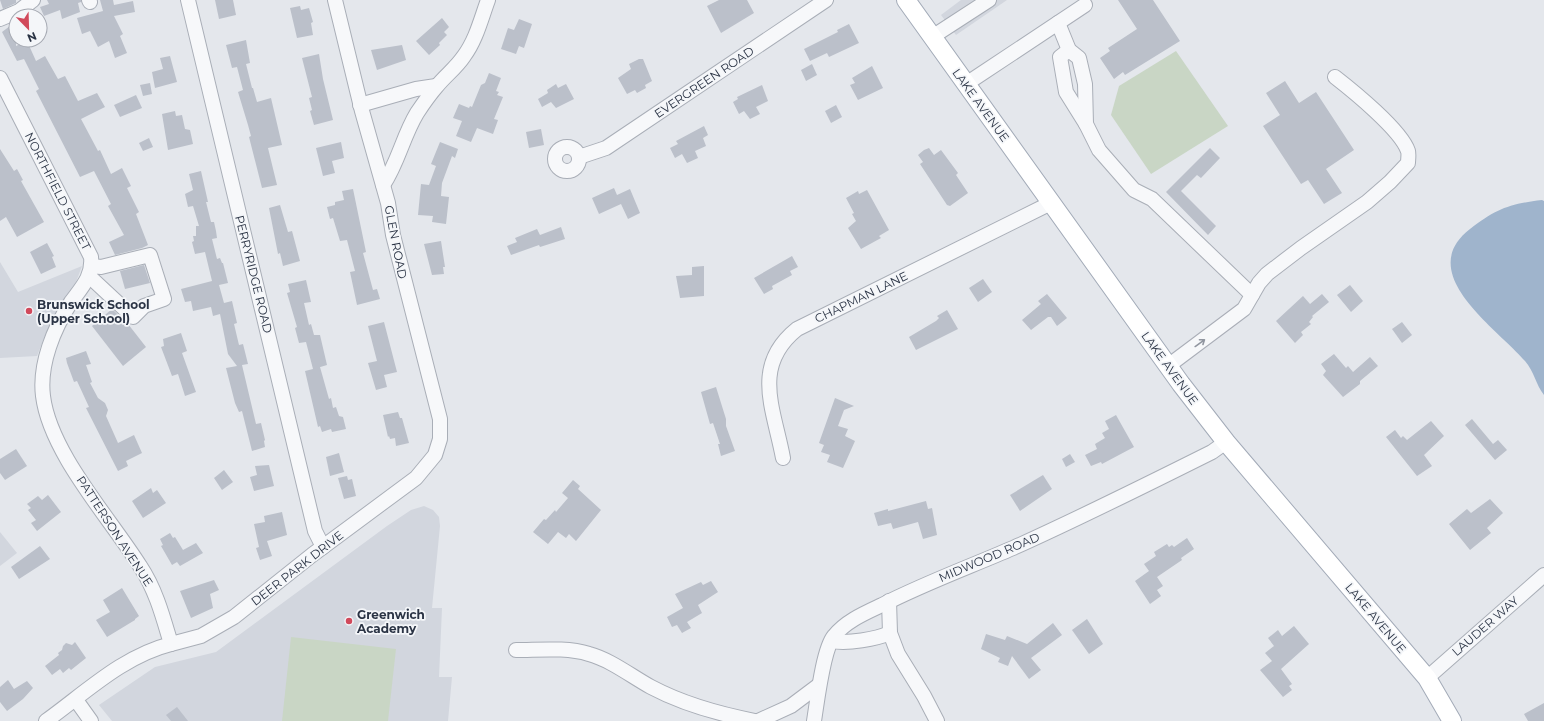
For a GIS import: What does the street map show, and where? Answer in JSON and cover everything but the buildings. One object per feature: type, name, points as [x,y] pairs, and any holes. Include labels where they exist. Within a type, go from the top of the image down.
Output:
[{"type":"main road","name":"LAKE AVENUE","points":[[906,0],[1168,366],[1226,442],[1427,678],[1452,721]]},
{"type":"street","points":[[0,19],[19,11],[33,0]]},
{"type":"street","name":"PERRYRIDGE ROAD","points":[[188,0],[315,531],[323,547]]},
{"type":"street","name":"GLEN ROAD","points":[[335,0],[360,105],[388,204],[392,234],[440,420],[440,439],[435,455],[416,478]]},
{"type":"street","points":[[383,185],[393,170],[404,140],[417,113],[436,86],[465,56],[474,39],[488,0]]},
{"type":"street","name":"EVERGREEN ROAD","points":[[579,157],[606,148],[826,0]]},
{"type":"street","points":[[932,37],[989,0]]},
{"type":"street","points":[[966,84],[1085,5]]},
{"type":"street","points":[[1058,23],[1069,50],[1079,58],[1084,84],[1086,124]]},
{"type":"street","points":[[1069,50],[1060,57],[1066,92],[1086,124],[1099,150],[1134,190],[1152,200],[1252,295]]},
{"type":"street","points":[[1168,366],[1244,309],[1267,274],[1301,248],[1367,202],[1390,182],[1408,163],[1408,151],[1401,140],[1362,98],[1335,77]]},
{"type":"street","name":"NORTHFIELD STREET","points":[[0,78],[92,257],[90,271]]},
{"type":"street","points":[[360,105],[416,89],[436,86]]},
{"type":"street","name":"CHAPMAN LANE","points":[[782,458],[769,386],[770,370],[784,339],[797,329],[1051,204]]},
{"type":"street","points":[[150,255],[164,299],[144,306],[133,317],[90,271],[150,255]]},
{"type":"street","name":"PATTERSON AVENUE","points":[[90,271],[71,303],[51,342],[43,376],[43,395],[46,412],[54,435],[66,456],[140,565],[154,591],[171,644]]},
{"type":"street","name":"MIDWOOD ROAD","points":[[814,721],[819,685],[833,637],[846,624],[889,601],[934,580],[1013,548],[1090,512],[1212,452],[1226,442]]},
{"type":"street","name":"DEER PARK DRIVE","points":[[171,644],[201,636],[234,617],[323,547],[416,478]]},
{"type":"street","name":"LAUDER WAY","points":[[1427,678],[1544,575]]},
{"type":"street","points":[[889,601],[890,633],[898,654],[924,696],[937,721]]},
{"type":"street","points":[[832,641],[847,642],[872,638],[890,633]]},
{"type":"street","points":[[46,721],[122,666],[145,652],[171,644]]},
{"type":"street","points":[[516,650],[569,650],[589,654],[609,662],[652,687],[700,707],[756,721],[791,706],[819,685]]},
{"type":"street","points":[[76,700],[91,721]]},
{"type":"shaded area","points":[[961,0],[1007,0],[956,35],[941,15]]},
{"type":"shaded area","name":"Brunswick School (Upper School)","points":[[0,262],[18,292],[82,266],[76,282],[50,323],[37,356],[0,358]]},
{"type":"shaded area","name":"Greenwich Academy","points":[[424,506],[433,510],[439,517],[440,526],[432,608],[442,608],[439,677],[452,677],[448,721],[112,721],[99,705],[155,667],[216,652],[387,526],[411,510]]},
{"type":"shaded area","points":[[0,532],[17,553],[0,566]]},
{"type":"green space","points":[[1176,51],[1228,126],[1151,174],[1111,115],[1119,86]]},
{"type":"green space","points":[[291,637],[396,649],[388,721],[282,721]]},
{"type":"water","points":[[1544,201],[1544,395],[1531,369],[1525,361],[1480,316],[1466,299],[1455,281],[1451,264],[1455,246],[1470,229],[1479,222],[1503,208],[1520,203]]},
{"type":"place","name":"Brunswick School (Upper School)","points":[[29,311]]},
{"type":"place","name":"Greenwich Academy","points":[[349,621]]}]
